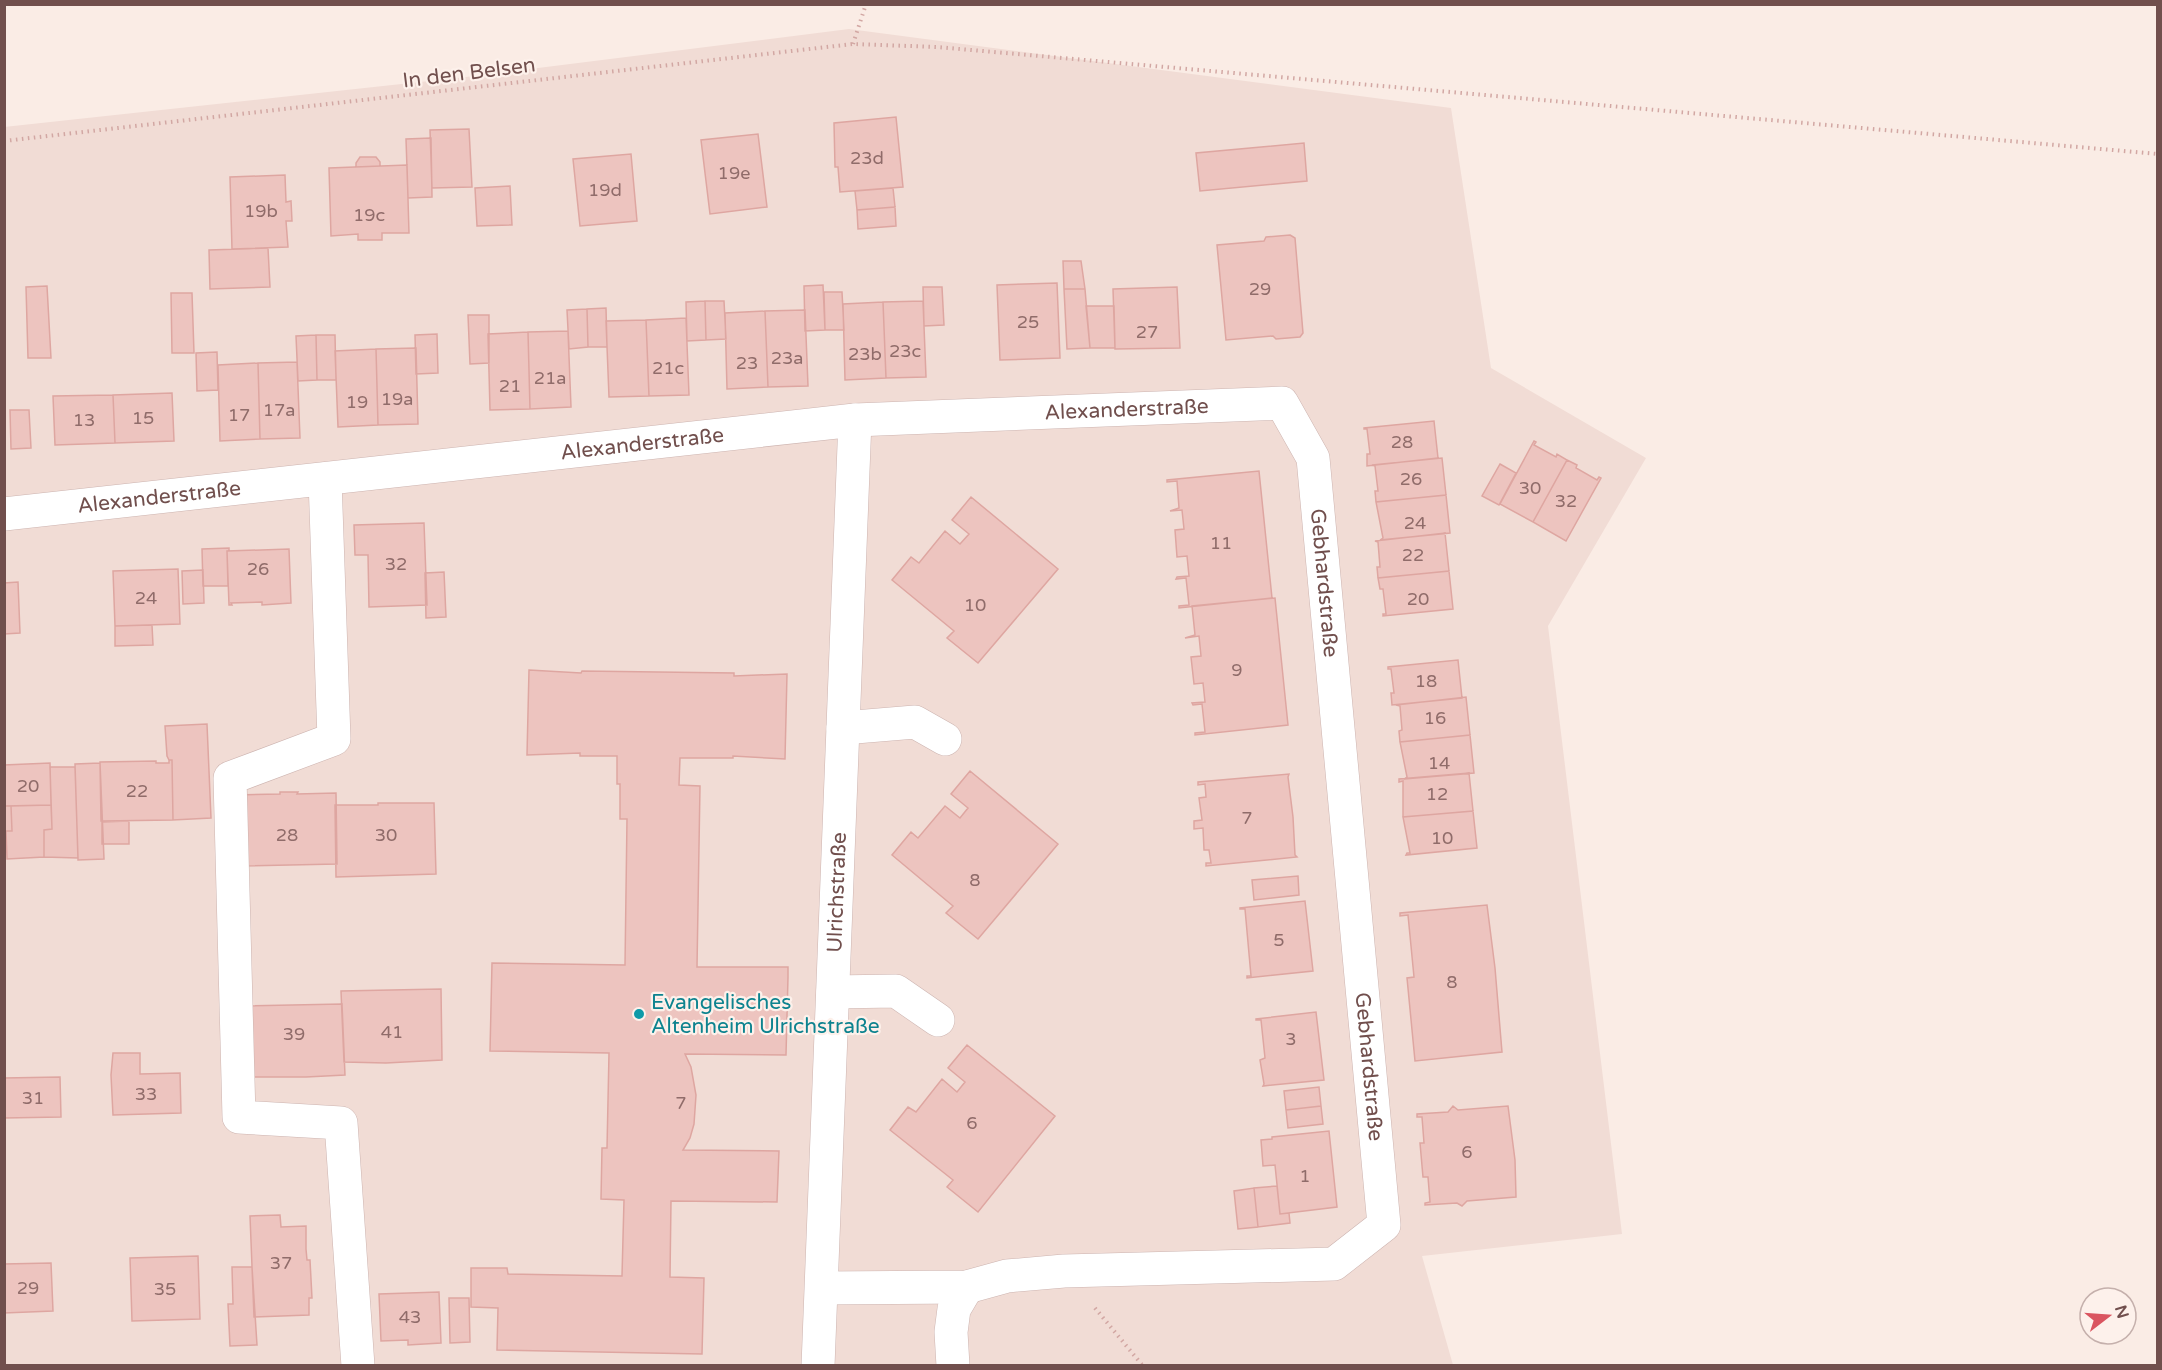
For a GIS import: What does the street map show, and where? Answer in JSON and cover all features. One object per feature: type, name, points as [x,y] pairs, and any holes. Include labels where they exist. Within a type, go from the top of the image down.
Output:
[{"type":"street","name":"Alexanderstraße","points":[[4,514],[855,420],[1282,403]]},
{"type":"street","name":"Gebhardstraße","points":[[822,1288],[967,1287],[1007,1276],[1064,1271],[1335,1264],[1384,1225],[1313,458],[1282,403]]},
{"type":"street","name":"Ulrichstraße","points":[[818,1365],[855,420]]},
{"type":"street","points":[[325,479],[334,739],[230,778],[238,1117],[341,1124],[358,1365]]},
{"type":"street","points":[[843,728],[915,722],[945,739]]},
{"type":"street","points":[[833,992],[896,991],[938,1020]]},
{"type":"street","points":[[953,1365],[951,1332],[954,1309],[967,1287]]},
{"type":"path","points":[[853,44],[866,4]]},
{"type":"path","name":"In den Belsen","points":[[4,141],[853,44],[937,47],[2157,154]]},
{"type":"path","points":[[1064,1271],[1143,1365]]},
{"type":"shaded area","points":[[849,29],[1451,108],[1491,368],[1646,458],[1548,626],[1622,1234],[1422,1256],[1453,1365],[5,1365],[4,127],[466,77]]},
{"type":"building","points":[[896,117],[903,187],[840,192],[838,167],[835,167],[834,123]]},
{"type":"building","points":[[469,129],[472,187],[432,188],[430,130]]},
{"type":"building","points":[[758,134],[767,207],[710,214],[701,140]]},
{"type":"building","points":[[431,138],[432,197],[408,198],[406,139]]},
{"type":"building","points":[[1304,143],[1307,181],[1200,191],[1196,153]]},
{"type":"building","points":[[631,154],[637,221],[580,226],[573,159]]},
{"type":"building","points":[[360,157],[376,157],[380,166],[356,167]]},
{"type":"building","points":[[407,165],[409,233],[382,233],[382,240],[358,240],[358,234],[331,236],[329,168]]},
{"type":"building","points":[[285,175],[286,202],[291,201],[292,221],[286,221],[288,247],[232,249],[230,177]]},
{"type":"building","points":[[510,186],[512,225],[477,226],[475,188]]},
{"type":"building","points":[[893,188],[895,207],[857,210],[855,191]]},
{"type":"building","points":[[895,207],[896,226],[858,229],[857,210]]},
{"type":"building","points":[[1290,235],[1295,238],[1303,333],[1300,337],[1276,339],[1273,336],[1226,340],[1217,245],[1264,241],[1266,237]]},
{"type":"building","points":[[268,248],[270,287],[210,289],[209,250]]},
{"type":"building","points":[[1063,261],[1081,261],[1085,289],[1064,289]]},
{"type":"building","points":[[1057,283],[1060,358],[1000,360],[997,285]]},
{"type":"building","points":[[823,285],[825,330],[805,331],[804,286]]},
{"type":"building","points":[[47,286],[51,358],[28,358],[26,287]]},
{"type":"building","points":[[923,287],[942,287],[944,325],[924,326]]},
{"type":"building","points":[[1177,287],[1180,348],[1115,349],[1113,289]]},
{"type":"building","points":[[1064,289],[1085,289],[1090,348],[1067,349]]},
{"type":"building","points":[[824,292],[842,292],[844,330],[825,330]]},
{"type":"building","points":[[171,293],[192,293],[194,353],[172,353]]},
{"type":"building","points":[[705,301],[724,301],[726,339],[706,340]]},
{"type":"building","points":[[705,301],[706,340],[687,341],[686,302]]},
{"type":"building","points":[[923,301],[926,377],[886,378],[883,302]]},
{"type":"building","points":[[883,302],[886,378],[845,380],[843,304]]},
{"type":"building","points":[[1086,306],[1114,306],[1115,348],[1090,348]]},
{"type":"building","points":[[606,308],[607,347],[588,347],[587,309]]},
{"type":"building","points":[[587,309],[588,347],[569,349],[567,310]]},
{"type":"building","points":[[805,310],[808,386],[768,387],[765,311]]},
{"type":"building","points":[[765,311],[768,387],[727,389],[725,313]]},
{"type":"building","points":[[468,315],[489,315],[489,363],[470,364]]},
{"type":"building","points":[[686,318],[689,395],[649,396],[646,320]]},
{"type":"building","points":[[646,320],[649,396],[609,397],[606,321]]},
{"type":"building","points":[[568,331],[571,407],[530,409],[528,332]]},
{"type":"building","points":[[528,332],[530,409],[490,410],[488,334]]},
{"type":"building","points":[[437,334],[438,373],[416,374],[415,335]]},
{"type":"building","points":[[316,335],[335,335],[336,380],[317,380]]},
{"type":"building","points":[[316,335],[317,380],[298,381],[296,336]]},
{"type":"building","points":[[416,348],[418,424],[378,425],[376,349]]},
{"type":"building","points":[[376,349],[378,425],[338,427],[335,351]]},
{"type":"building","points":[[217,352],[218,390],[197,391],[196,353]]},
{"type":"building","points":[[297,362],[300,438],[260,439],[258,363]]},
{"type":"building","points":[[258,363],[260,439],[220,441],[218,365]]},
{"type":"building","points":[[172,393],[174,441],[115,443],[113,395]]},
{"type":"building","points":[[113,395],[115,443],[55,445],[53,396]]},
{"type":"building","points":[[10,410],[29,410],[31,448],[11,449]]},
{"type":"building","points":[[1434,421],[1438,458],[1367,466],[1367,454],[1370,454],[1367,429],[1364,428]]},
{"type":"building","points":[[1534,441],[1536,442],[1534,445],[1556,457],[1557,454],[1567,460],[1533,522],[1500,504]]},
{"type":"building","points":[[1442,458],[1446,495],[1376,502],[1375,491],[1378,491],[1375,466],[1372,465]]},
{"type":"building","points":[[1567,460],[1597,480],[1601,478],[1566,541],[1533,522]]},
{"type":"building","points":[[1500,464],[1516,473],[1499,505],[1482,496]]},
{"type":"building","points":[[1259,471],[1272,598],[1179,608],[1179,606],[1189,605],[1186,578],[1176,579],[1189,576],[1187,556],[1177,557],[1175,530],[1184,529],[1182,510],[1170,511],[1179,508],[1177,481],[1167,482],[1167,480]]},
{"type":"building","points":[[1446,495],[1450,533],[1380,540],[1383,538],[1376,502]]},
{"type":"building","points":[[971,497],[1058,569],[978,663],[947,638],[954,631],[892,580],[911,557],[919,563],[945,531],[960,544],[969,534],[952,520]]},
{"type":"building","points":[[424,523],[427,605],[369,607],[368,555],[355,555],[354,525]]},
{"type":"building","points":[[1445,533],[1449,571],[1378,578],[1377,567],[1380,567],[1378,542],[1375,541]]},
{"type":"building","points":[[229,548],[227,551],[228,586],[203,586],[202,549]]},
{"type":"building","points":[[289,549],[291,603],[262,605],[262,602],[231,603],[232,605],[229,605],[227,551]]},
{"type":"building","points":[[178,569],[180,624],[115,626],[113,571]]},
{"type":"building","points":[[203,570],[204,603],[183,604],[182,571]]},
{"type":"building","points":[[1449,571],[1453,609],[1383,616],[1386,614],[1383,589],[1380,589],[1378,578]]},
{"type":"building","points":[[444,572],[446,617],[426,618],[425,573]]},
{"type":"building","points":[[18,582],[20,633],[4,634],[4,583]]},
{"type":"building","points":[[1275,598],[1288,725],[1195,735],[1195,733],[1205,732],[1202,704],[1193,705],[1192,703],[1205,702],[1203,683],[1194,684],[1191,657],[1201,656],[1199,636],[1185,638],[1195,635],[1192,606]]},
{"type":"building","points":[[152,625],[153,645],[115,646],[115,626]]},
{"type":"building","points":[[1458,660],[1462,698],[1392,705],[1391,693],[1394,693],[1391,669],[1388,667]]},
{"type":"building","name":"Evangelisches Altenheim Ulrichstraße","points":[[529,670],[581,673],[582,671],[734,673],[734,676],[787,674],[785,759],[733,756],[733,758],[680,758],[679,785],[700,786],[697,967],[788,967],[786,1055],[685,1054],[691,1067],[696,1095],[694,1124],[683,1150],[779,1151],[777,1202],[671,1201],[670,1277],[704,1278],[702,1354],[497,1350],[498,1308],[471,1307],[471,1268],[507,1268],[508,1274],[622,1276],[624,1200],[601,1199],[602,1148],[607,1148],[609,1053],[490,1051],[492,963],[625,965],[627,819],[620,819],[617,756],[580,756],[580,753],[527,755]]},
{"type":"building","points":[[1466,697],[1470,735],[1400,742],[1399,731],[1402,730],[1400,706],[1396,705]]},
{"type":"building","points":[[207,724],[211,818],[173,820],[172,760],[169,760],[167,756],[165,726]]},
{"type":"building","points":[[1470,735],[1474,773],[1404,779],[1407,777],[1400,742]]},
{"type":"building","points":[[169,760],[172,760],[173,820],[101,821],[100,762],[156,761],[156,763],[169,763]]},
{"type":"building","points":[[50,763],[51,805],[4,806],[4,765]]},
{"type":"building","points":[[100,763],[104,859],[78,860],[75,764]]},
{"type":"building","points":[[50,767],[75,767],[78,858],[44,857],[44,830],[52,829]]},
{"type":"building","points":[[970,771],[1058,844],[978,939],[946,913],[953,906],[892,855],[911,832],[918,838],[945,806],[960,818],[968,808],[951,794]]},
{"type":"building","points":[[1469,773],[1473,811],[1403,817],[1403,781],[1399,782],[1399,779]]},
{"type":"building","points":[[1289,774],[1297,857],[1206,866],[1206,863],[1211,863],[1209,850],[1204,850],[1203,828],[1194,829],[1194,821],[1202,820],[1199,798],[1206,797],[1205,784],[1198,785],[1198,782]]},
{"type":"building","points":[[280,792],[336,793],[337,864],[238,866],[236,795],[280,794]]},
{"type":"building","points":[[378,803],[434,803],[436,874],[336,877],[335,805],[378,805]]},
{"type":"building","points":[[51,805],[52,829],[44,830],[44,857],[7,859],[6,831],[12,831],[11,806]]},
{"type":"building","points":[[4,806],[11,806],[12,831],[4,831]]},
{"type":"building","points":[[1473,811],[1477,848],[1406,855],[1410,853],[1403,817]]},
{"type":"building","points":[[129,821],[129,844],[102,844],[102,822]]},
{"type":"building","points":[[1298,876],[1299,895],[1254,900],[1252,880]]},
{"type":"building","points":[[1305,901],[1313,971],[1247,978],[1251,976],[1245,909],[1240,908]]},
{"type":"building","points":[[1487,905],[1502,1052],[1415,1061],[1407,978],[1414,977],[1408,915],[1400,916],[1400,913]]},
{"type":"building","points":[[441,989],[442,1060],[386,1063],[344,1062],[341,991]]},
{"type":"building","points":[[342,1004],[345,1075],[245,1077],[244,1006]]},
{"type":"building","points":[[1316,1012],[1324,1080],[1263,1086],[1260,1060],[1265,1058],[1261,1020],[1256,1019]]},
{"type":"building","points":[[967,1045],[1055,1116],[978,1212],[947,1187],[953,1180],[890,1130],[908,1107],[916,1112],[942,1079],[957,1092],[965,1082],[948,1068]]},
{"type":"building","points":[[113,1053],[140,1053],[140,1074],[180,1073],[181,1113],[113,1115],[111,1075]]},
{"type":"building","points":[[60,1077],[61,1117],[4,1118],[4,1078]]},
{"type":"building","points":[[1319,1087],[1321,1106],[1286,1110],[1284,1091]]},
{"type":"building","points":[[1321,1106],[1323,1124],[1288,1128],[1286,1110]]},
{"type":"building","points":[[1453,1106],[1458,1110],[1508,1106],[1515,1160],[1516,1197],[1467,1201],[1462,1206],[1457,1203],[1425,1205],[1430,1202],[1428,1177],[1423,1177],[1420,1143],[1424,1143],[1422,1117],[1417,1117],[1417,1114],[1448,1112]]},
{"type":"building","points":[[1329,1131],[1337,1207],[1280,1214],[1275,1165],[1263,1166],[1261,1140]]},
{"type":"building","points":[[1277,1186],[1280,1214],[1289,1213],[1290,1223],[1258,1227],[1254,1188]]},
{"type":"building","points":[[1254,1188],[1258,1227],[1238,1229],[1234,1191]]},
{"type":"building","points":[[280,1215],[281,1227],[306,1226],[306,1249],[307,1260],[310,1260],[312,1298],[309,1298],[309,1315],[254,1317],[250,1216]]},
{"type":"building","points":[[198,1256],[200,1319],[132,1321],[130,1258]]},
{"type":"building","points":[[51,1263],[53,1311],[4,1313],[4,1264]]},
{"type":"building","points":[[232,1267],[252,1267],[257,1345],[230,1346],[228,1304],[233,1304]]},
{"type":"building","points":[[439,1292],[441,1343],[408,1345],[408,1340],[381,1341],[379,1294]]},
{"type":"building","points":[[449,1298],[469,1298],[470,1342],[450,1343]]},
{"type":"place","name":"Evangelisches Altenheim Ulrichstraße","points":[[639,1014]]}]
